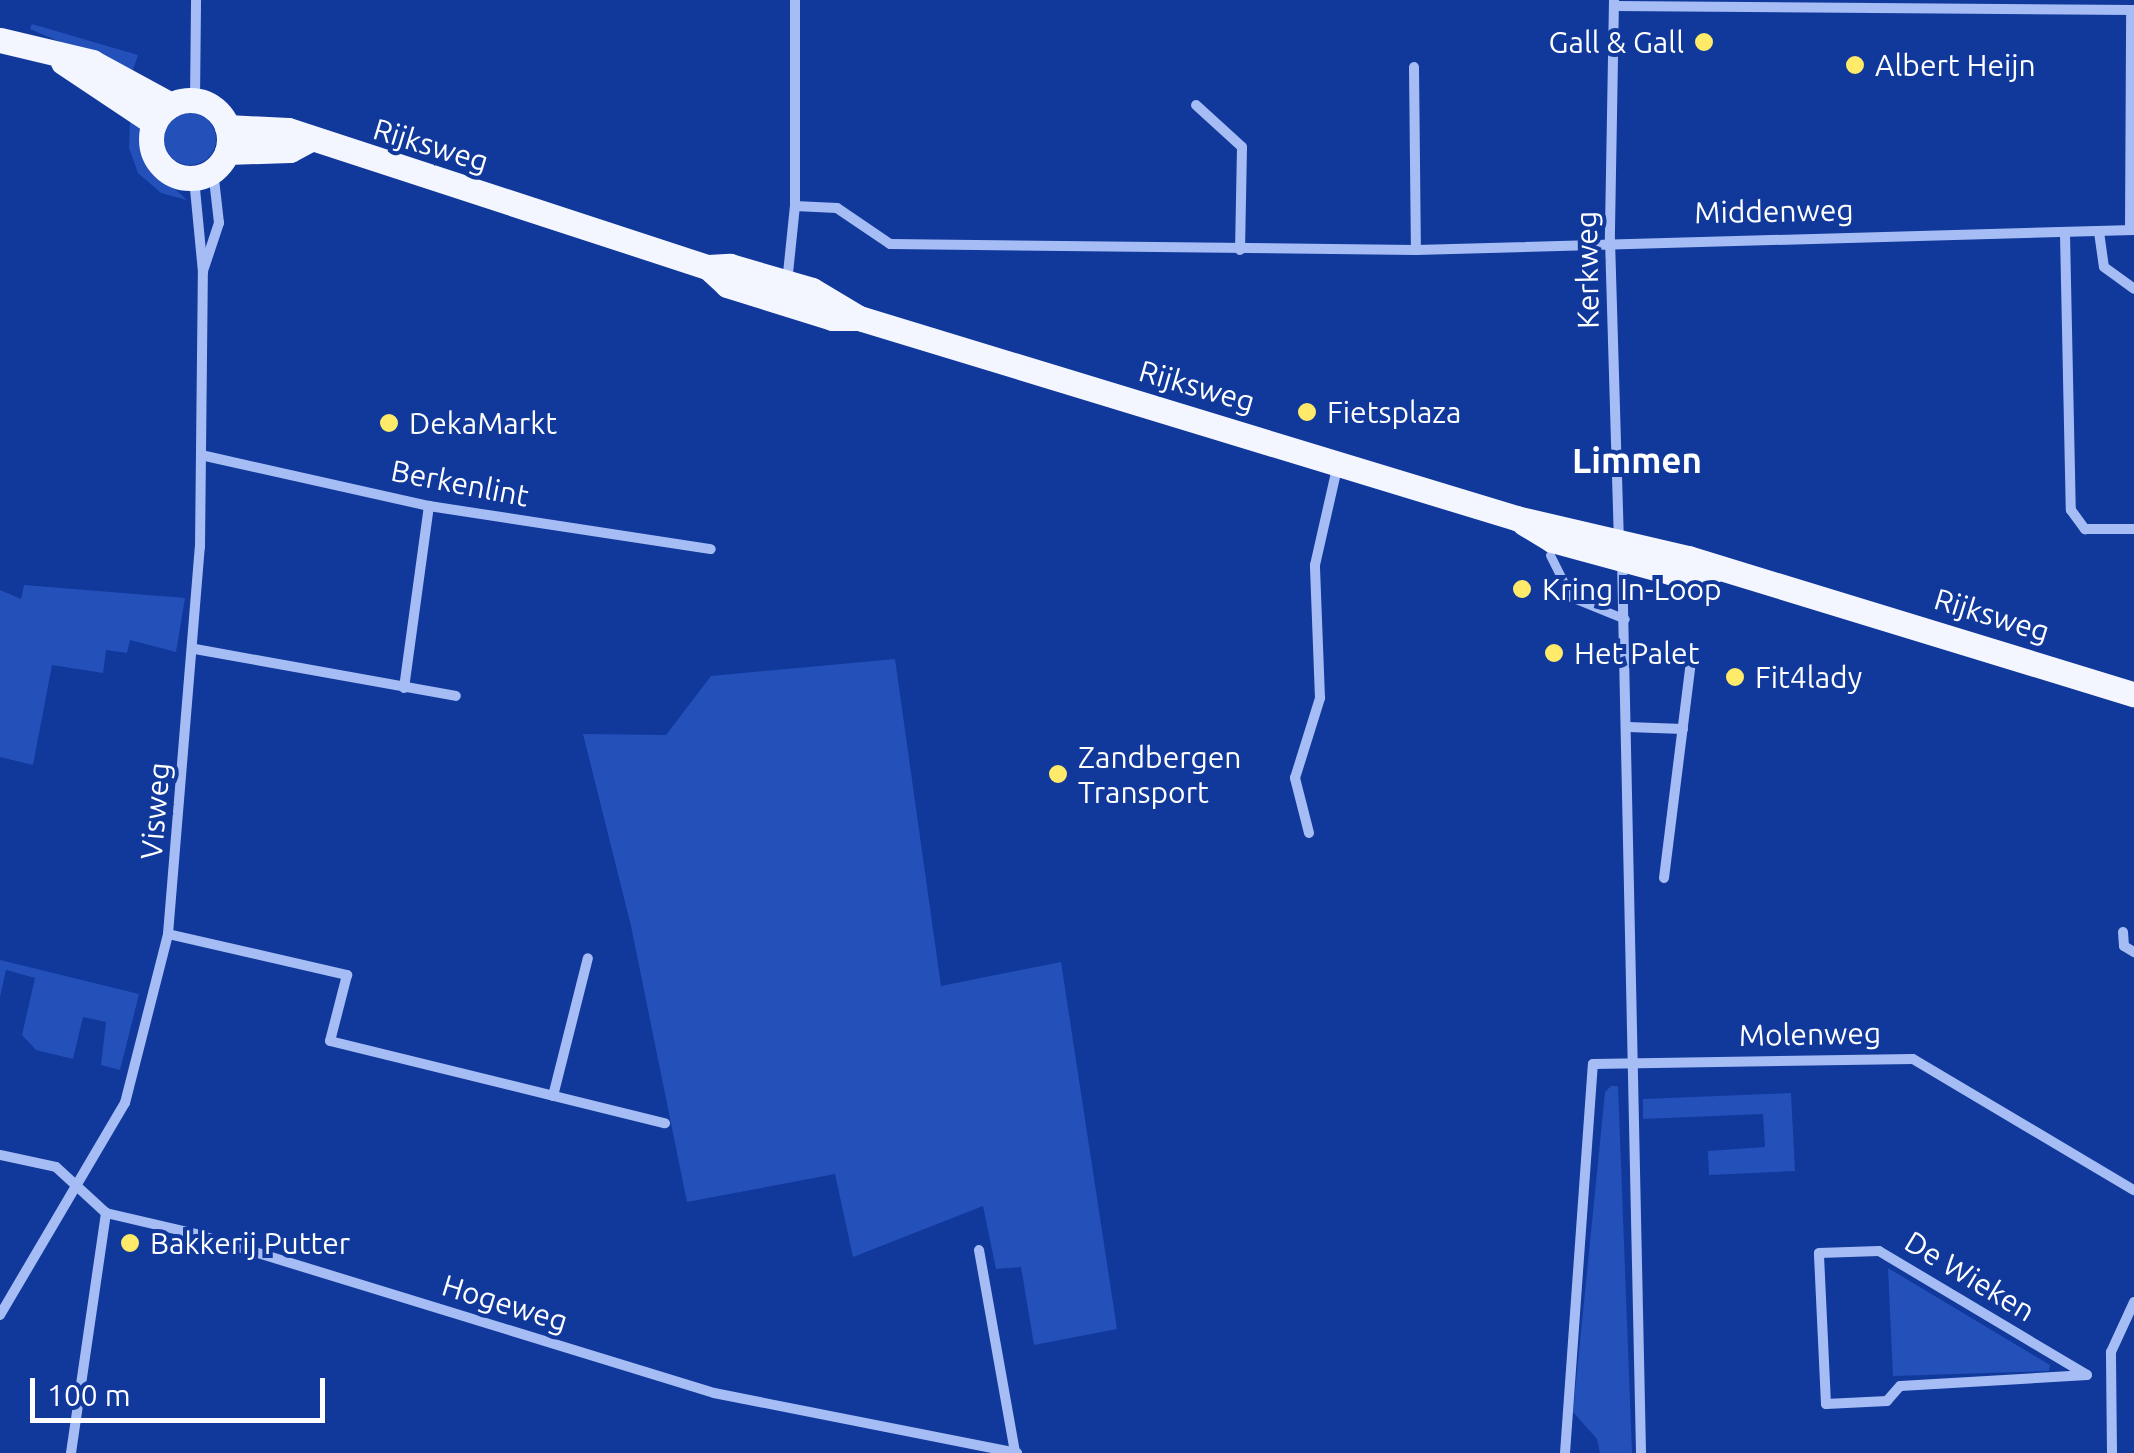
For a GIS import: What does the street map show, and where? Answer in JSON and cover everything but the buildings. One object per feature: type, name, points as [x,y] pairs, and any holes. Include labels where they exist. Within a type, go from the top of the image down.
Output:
[{"type":"main road","points":[[0,40],[55,56],[173,109],[215,109],[215,157],[172,174],[156,159],[173,109]]},
{"type":"main road","name":"Rijksweg","points":[[215,157],[290,150],[307,141],[708,266],[728,285],[784,292],[832,318],[859,318],[1620,549],[1830,599],[2134,694]]},
{"type":"street","points":[[173,109],[196,0]]},
{"type":"street","points":[[784,292],[795,206],[795,0]]},
{"type":"street","points":[[1614,3],[1926,4],[2133,10],[2132,230]]},
{"type":"street","name":"Kerkweg","points":[[1614,3],[1610,240],[1620,549],[1626,618],[1630,1063],[1641,1453]]},
{"type":"street","points":[[1414,66],[1416,250]]},
{"type":"street","points":[[1196,105],[1242,146],[1240,250]]},
{"type":"street","name":"Visweg","points":[[0,1315],[130,1090],[168,934],[195,649],[203,272],[215,157]]},
{"type":"street","name":"Visweg","points":[[203,272],[216,248],[219,223],[215,157]]},
{"type":"street","name":"Middenweg","points":[[795,206],[837,208],[890,244],[1416,250],[1610,240],[2132,230]]},
{"type":"street","points":[[2099,232],[2104,267],[2134,288]]},
{"type":"street","points":[[2065,234],[2071,510],[2084,530],[2134,529]]},
{"type":"street","name":"Berkenlint","points":[[202,455],[429,506],[711,549]]},
{"type":"street","points":[[1310,833],[1295,778],[1320,698],[1315,565],[1339,463]]},
{"type":"street","points":[[404,688],[429,506]]},
{"type":"street","points":[[1550,554],[1570,597],[1626,618]]},
{"type":"street","points":[[195,649],[456,696]]},
{"type":"street","points":[[1664,878],[1691,661]]},
{"type":"street","points":[[1628,727],[1682,729]]},
{"type":"street","points":[[2123,932],[2124,946],[2134,952]]},
{"type":"street","points":[[168,934],[348,975],[330,1040],[665,1123]]},
{"type":"street","points":[[553,1096],[588,958]]},
{"type":"street","name":"Molenweg","points":[[1565,1453],[1593,1064],[1913,1059],[2134,1190]]},
{"type":"street","points":[[0,1155],[56,1167],[106,1213],[71,1453]]},
{"type":"street","name":"Hogeweg","points":[[106,1213],[196,1234],[742,1401],[1016,1453],[979,1250]]},
{"type":"street","name":"De Wieken","points":[[2086,1375],[1879,1251],[1819,1254],[1826,1404],[1887,1401],[1900,1386],[2086,1375],[2111,1373]]},
{"type":"street","points":[[2112,1453],[2112,1343],[2134,1302]]},
{"type":"shaded area","points":[[32,24],[138,55],[132,73],[30,29]]},
{"type":"shaded area","points":[[190,113],[209,120],[216,139],[209,158],[190,165],[171,158],[164,139],[171,120]]},
{"type":"shaded area","points":[[130,122],[140,125],[155,171],[187,200],[161,193],[138,173],[129,148]]},
{"type":"shaded area","points":[[24,585],[185,598],[176,652],[130,640],[127,653],[106,650],[103,673],[52,665],[33,765],[0,757],[0,590],[21,599]]},
{"type":"shaded area","points":[[895,659],[941,986],[1061,962],[1117,1329],[1034,1345],[1021,1267],[996,1269],[983,1206],[853,1257],[835,1174],[687,1202],[631,926],[583,734],[666,735],[711,676]]},
{"type":"shaded area","points":[[0,960],[139,994],[120,1070],[101,1065],[106,1022],[83,1017],[73,1059],[36,1050],[22,1035],[35,978],[6,970],[0,997]]},
{"type":"shaded area","points":[[1618,1086],[1632,1453],[1600,1453],[1597,1439],[1573,1412],[1605,1092]]},
{"type":"shaded area","points":[[1791,1093],[1795,1171],[1709,1175],[1708,1151],[1765,1147],[1763,1114],[1643,1119],[1643,1099]]},
{"type":"shaded area","points":[[1888,1268],[2050,1365],[2049,1371],[1893,1376]]},
{"type":"place","name":"Gall & Gall","points":[[1704,42]]},
{"type":"place","name":"Albert Heijn","points":[[1855,65]]},
{"type":"place","name":"Fietsplaza","points":[[1307,412]]},
{"type":"place","name":"DekaMarkt","points":[[389,423]]},
{"type":"place","name":"Kring In-Loop","points":[[1522,589]]},
{"type":"place","name":"Het Palet","points":[[1554,653]]},
{"type":"place","name":"Fit4lady","points":[[1735,677]]},
{"type":"place","name":"Zandbergen Transport","points":[[1058,774]]},
{"type":"place","name":"Bakkerij Putter","points":[[130,1243]]},
{"type":"district","name":"Limmen","points":[[1637,460]]}]
